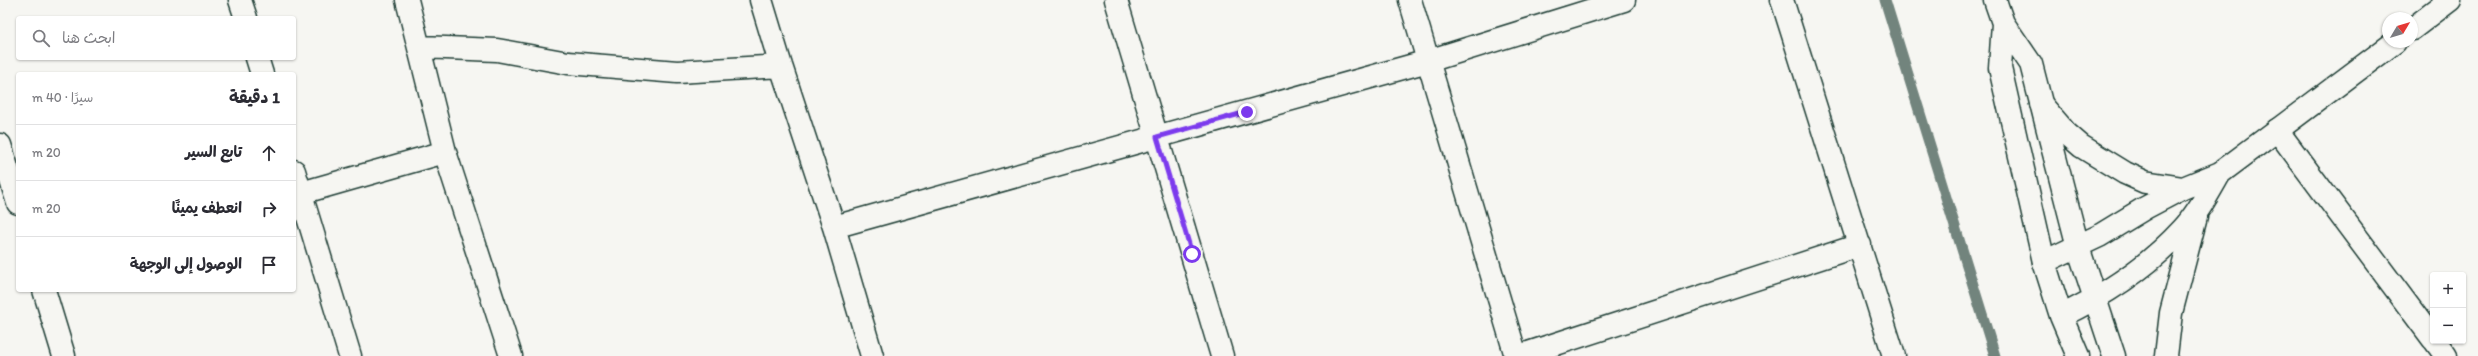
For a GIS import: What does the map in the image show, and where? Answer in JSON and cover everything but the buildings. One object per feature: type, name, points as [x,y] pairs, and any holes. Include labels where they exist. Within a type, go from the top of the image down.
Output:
[{"type":"main road","points":[[240,0],[245,16]]},
{"type":"main road","points":[[407,0],[420,47],[445,152],[511,356]]},
{"type":"main road","points":[[761,0],[834,227],[872,356]]},
{"type":"main road","points":[[1116,0],[1222,356]]},
{"type":"main road","points":[[1410,0],[1518,356],[1860,245]]},
{"type":"main road","points":[[834,227],[1428,61],[1624,0]]},
{"type":"main road","points":[[1782,0],[1894,356]]},
{"type":"main road","points":[[1995,0],[2003,23],[2031,64],[2078,247],[2114,356]]},
{"type":"main road","points":[[2418,24],[2450,0]]},
{"type":"main road","points":[[2003,23],[2000,68],[2044,262],[2061,316],[2078,356]]},
{"type":"main road","points":[[420,47],[497,50],[568,63],[677,72],[781,66]]},
{"type":"main road","points":[[2044,262],[2078,247],[2183,188],[2220,173],[2387,48]]},
{"type":"main road","points":[[258,60],[261,72]]},
{"type":"main road","points":[[2041,104],[2066,133],[2081,146],[2125,173],[2145,182],[2183,188]]},
{"type":"main road","points":[[2277,130],[2430,335]]},
{"type":"main road","points":[[0,145],[16,196]]},
{"type":"main road","points":[[301,193],[445,152]]},
{"type":"main road","points":[[2061,316],[2095,299],[2184,229],[2198,210],[2220,173]]},
{"type":"main road","points":[[296,177],[350,356]]},
{"type":"main road","points":[[2166,356],[2171,313],[2198,210]]},
{"type":"main road","points":[[45,292],[64,356]]},
{"type":"main road","points":[[2437,344],[2446,356]]},
{"type":"waterway","points":[[1885,0],[1995,356]]},
{"type":"route","points":[[1192,254],[1157,137],[1247,112]]}]
